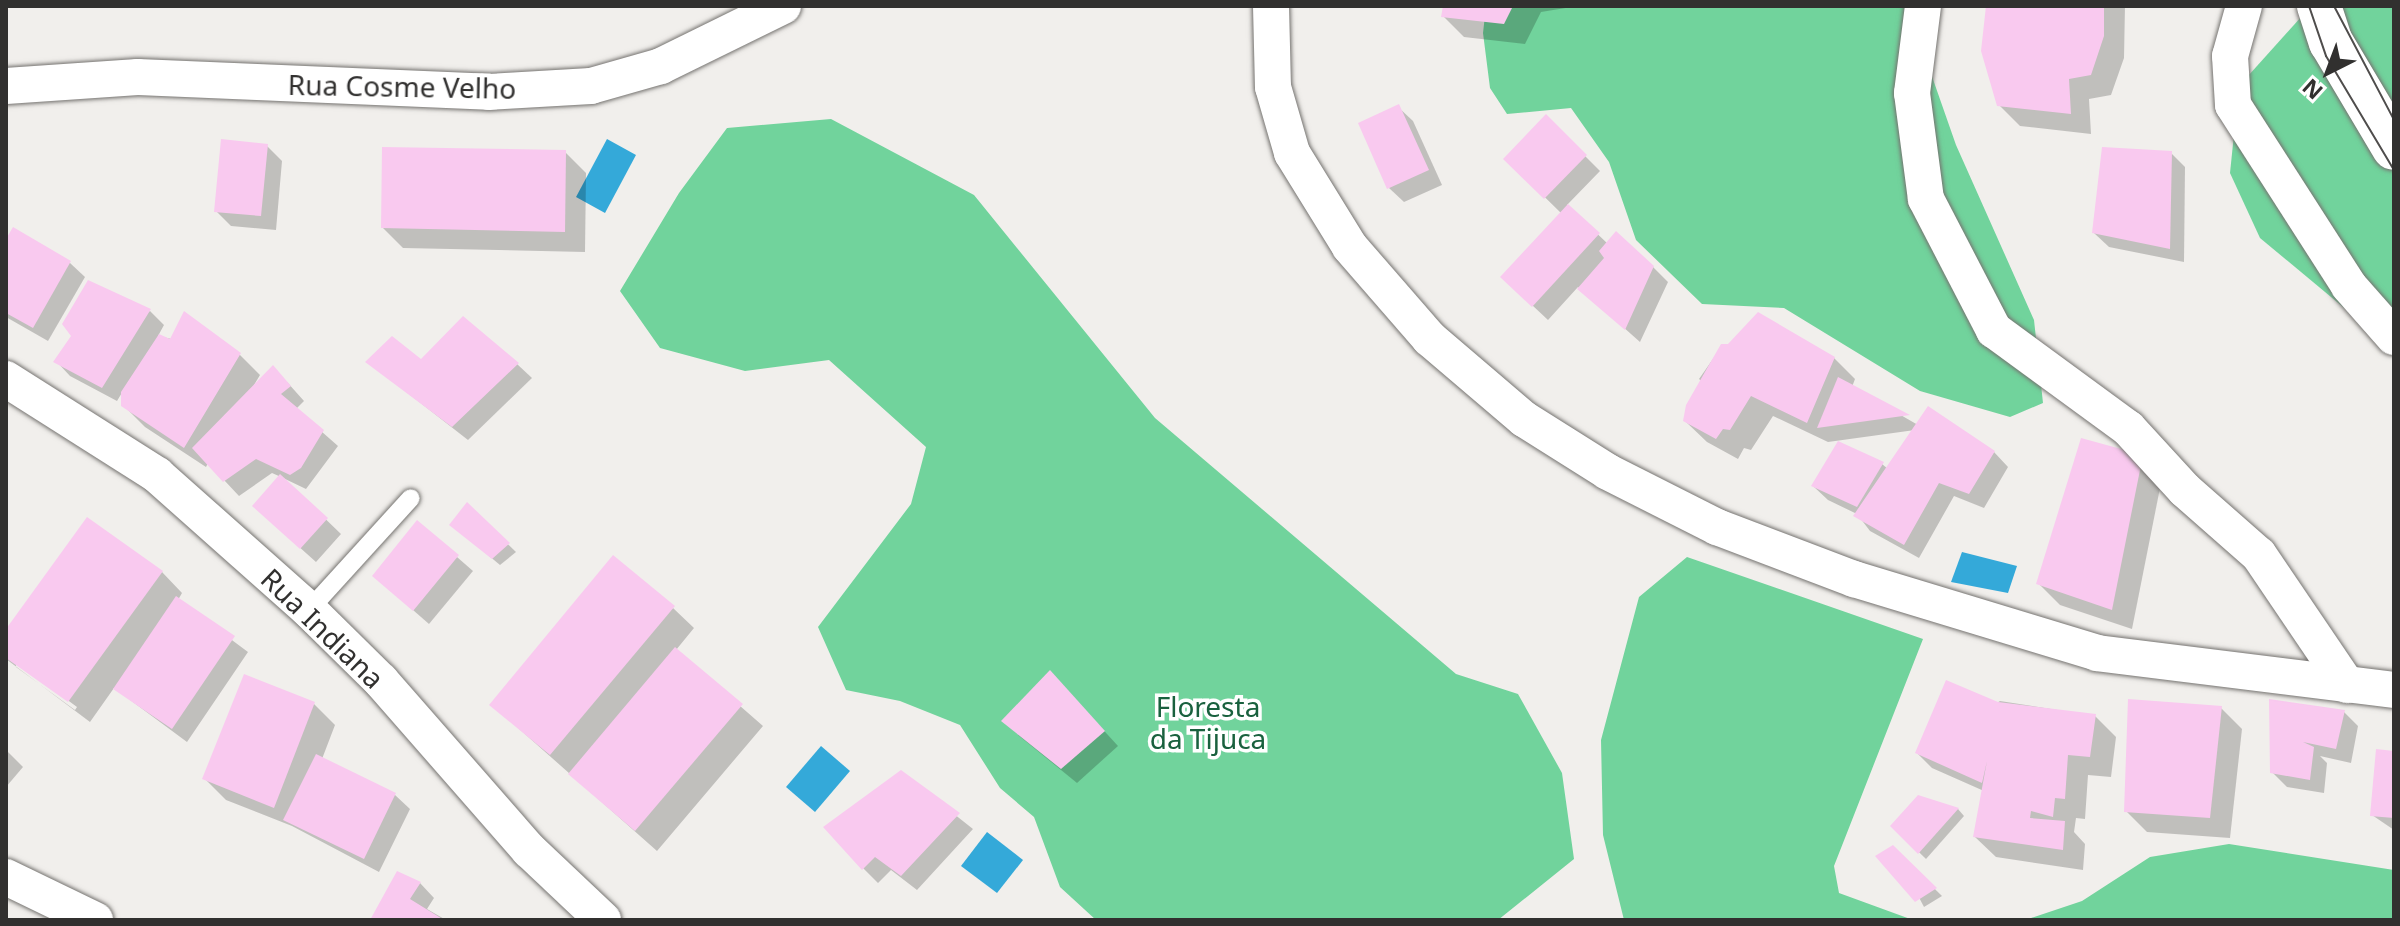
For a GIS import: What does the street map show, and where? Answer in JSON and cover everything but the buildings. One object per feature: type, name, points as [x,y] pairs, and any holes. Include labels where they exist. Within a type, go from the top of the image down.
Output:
[{"type":"street","name":"Rua Cosme Velho","points":[[6,86],[138,77],[489,92],[591,86],[661,66],[783,6]]},
{"type":"street","points":[[1271,6],[1273,87],[1292,153],[1350,247],[1429,338],[1524,419],[1608,472],[1717,527],[1980,620],[2097,653],[2394,690]]},
{"type":"street","points":[[1923,6],[1912,93],[1926,199],[1994,330],[2128,428],[2185,490],[2259,555],[2347,685]]},
{"type":"street","points":[[2244,6],[2230,56],[2233,105],[2349,286],[2394,337]]},
{"type":"street","points":[[2319,6],[2331,42],[2394,148]]},
{"type":"street","name":"Rua Indiana","points":[[6,379],[157,475],[309,610],[381,681],[529,850],[603,920]]},
{"type":"street","points":[[6,877],[95,920]]},
{"type":"lane","points":[[309,610],[411,498]]},
{"type":"green space","points":[[1486,6],[1932,6],[1921,45],[1956,145],[2034,320],[2043,403],[2010,417],[1920,391],[1784,308],[1702,304],[1636,240],[1609,162],[1571,108],[1507,114],[1490,88],[1483,33]]},
{"type":"green space","points":[[2311,6],[2394,6],[2394,331],[2349,312],[2260,238],[2230,173],[2239,86]]},
{"type":"green space","name":"Floresta da Tijuca","points":[[831,119],[974,195],[1155,418],[1456,674],[1518,694],[1562,773],[1574,859],[1498,920],[1096,920],[1060,887],[1034,817],[1000,788],[960,725],[900,701],[846,690],[818,627],[911,504],[926,447],[829,360],[745,371],[660,348],[620,291],[679,193],[727,128]]},
{"type":"green space","points":[[1687,557],[1923,639],[1834,866],[1839,893],[1913,920],[1624,920],[1603,835],[1601,740],[1639,597]]},
{"type":"green space","points":[[2229,844],[2394,870],[2394,920],[2025,920],[2082,901],[2150,857]]},
{"type":"water","points":[[607,139],[636,155],[605,213],[576,197]]},
{"type":"water","points":[[1962,552],[2017,566],[2008,593],[1951,582]]},
{"type":"water","points":[[821,746],[850,771],[815,812],[786,787]]},
{"type":"water","points":[[987,832],[1023,860],[997,893],[961,866]]},
{"type":"tram line","points":[[2309,6],[2326,56],[2394,170]]},
{"type":"tram line","points":[[2334,6],[2394,120]]}]
